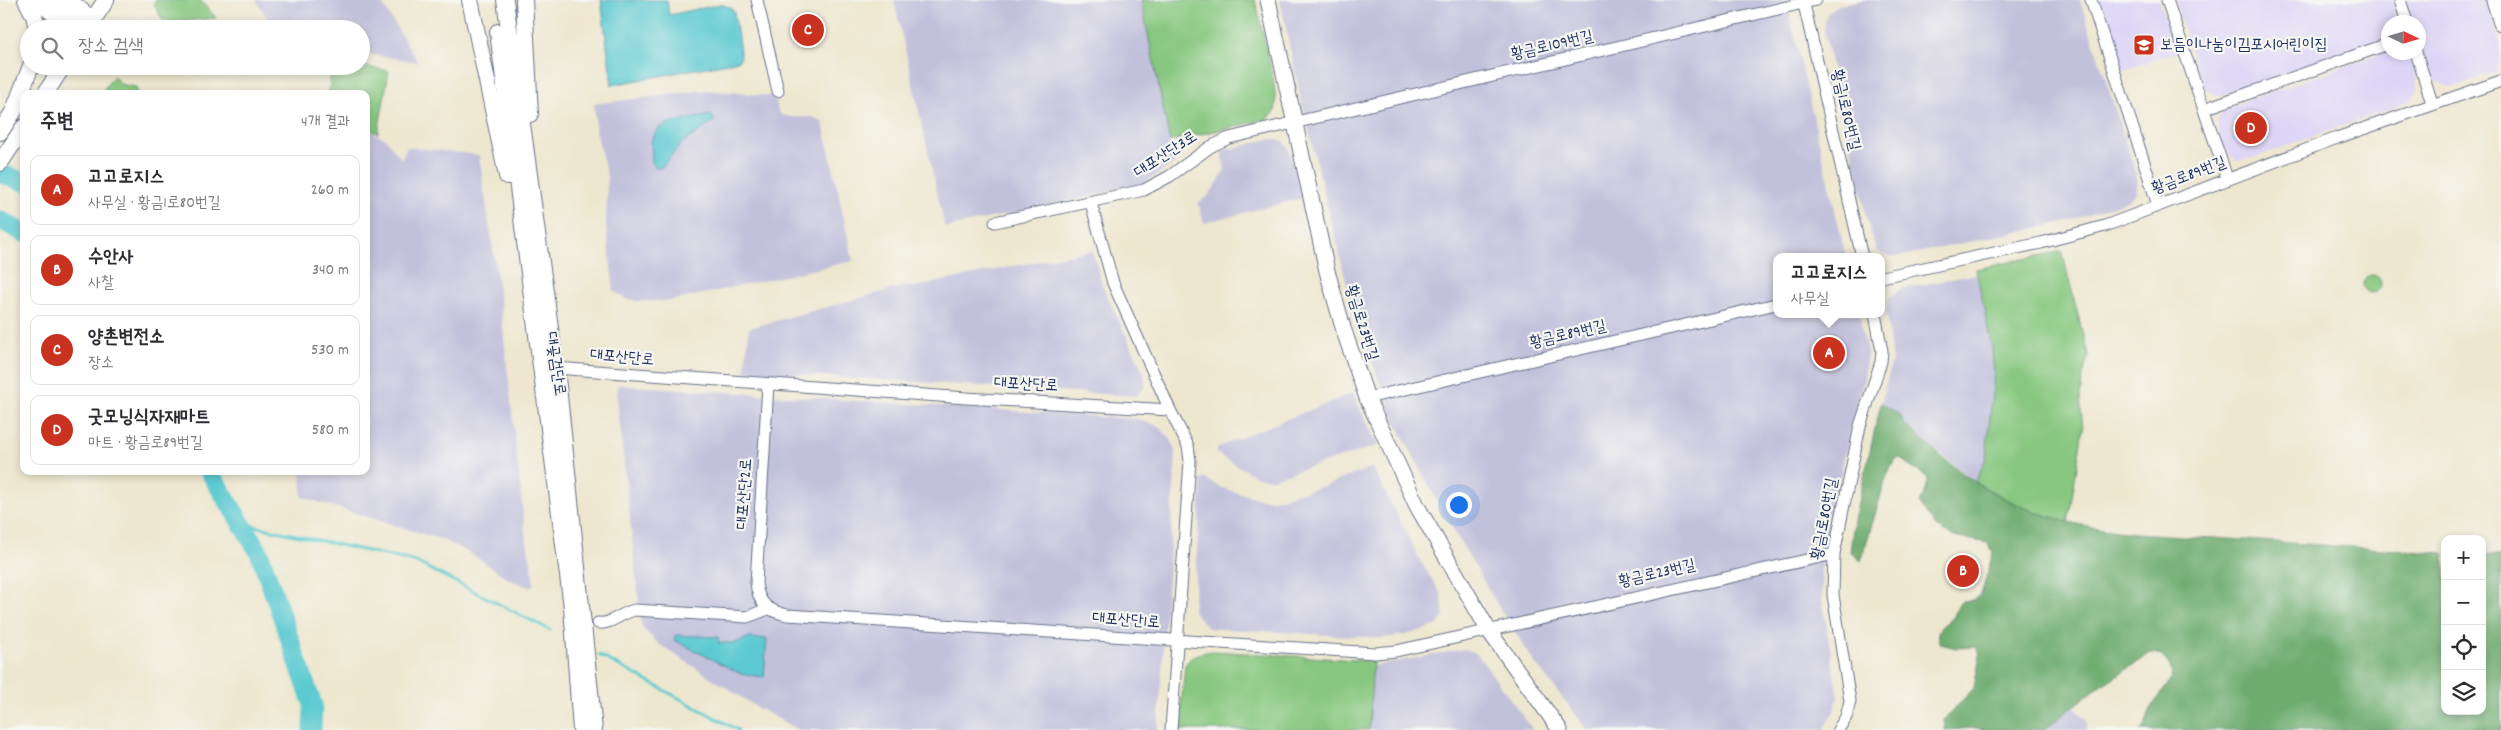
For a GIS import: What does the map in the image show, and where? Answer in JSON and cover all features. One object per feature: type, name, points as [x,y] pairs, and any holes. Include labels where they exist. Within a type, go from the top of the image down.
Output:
[{"type":"highway","points":[[41,0],[78,18]]},
{"type":"main road","points":[[26,0],[35,20]]},
{"type":"main road","points":[[78,18],[106,0]]},
{"type":"main road","points":[[470,0],[534,315]]},
{"type":"main road","name":"대곶검단로","points":[[494,0],[572,607],[581,730]]},
{"type":"main road","name":"대곶검단로","points":[[505,0],[555,368],[581,592],[594,730]]},
{"type":"main road","points":[[524,0],[534,214]]},
{"type":"main road","points":[[21,90],[27,75]]},
{"type":"main road","points":[[27,90],[37,75]]},
{"type":"main road","points":[[48,90],[57,75]]},
{"type":"main road","points":[[7,121],[20,91]]},
{"type":"main road","points":[[7,121],[20,101]]},
{"type":"main road","points":[[0,163],[20,133]]},
{"type":"street","points":[[757,0],[778,91]]},
{"type":"street","name":"황금로23번길","points":[[1268,0],[1335,302],[1367,398],[1417,506],[1488,630],[1560,730]]},
{"type":"street","name":"황금로109번길","points":[[1295,124],[1804,1],[1816,0]]},
{"type":"street","points":[[2092,0],[2158,205]]},
{"type":"street","points":[[2167,0],[2226,178]]},
{"type":"street","points":[[2400,0],[2405,15]]},
{"type":"street","points":[[2494,0],[2501,23]]},
{"type":"street","name":"황금1로80번길","points":[[1804,1],[1861,253]]},
{"type":"street","points":[[2204,109],[2381,46]]},
{"type":"street","points":[[2419,60],[2432,103]]},
{"type":"street","name":"황금로89번길","points":[[1885,276],[2072,236],[2105,226],[2226,178],[2432,103],[2501,81]]},
{"type":"street","name":"대포산단3로","points":[[995,222],[1091,203],[1144,190],[1170,176],[1219,142],[1295,124]]},
{"type":"street","points":[[1091,203],[1116,291],[1190,452],[1171,730]]},
{"type":"street","name":"황금로89번길","points":[[1367,398],[1773,305]]},
{"type":"street","name":"황금1로80번길","points":[[1838,730],[1846,717],[1850,701],[1832,595],[1834,554],[1860,426],[1881,362],[1882,350],[1876,318]]},
{"type":"street","name":"대포산단로","points":[[555,368],[768,385],[1170,410]]},
{"type":"street","name":"대포산단2로","points":[[765,606],[757,592],[756,570],[768,385]]},
{"type":"street","name":"황금로23번길","points":[[1488,630],[1834,554]]},
{"type":"street","points":[[598,623],[609,623],[621,613],[635,610],[747,617],[765,606]]},
{"type":"street","name":"대포산단1로","points":[[765,606],[780,614],[798,616],[1375,654],[1488,630]]},
{"type":"shaded area","points":[[256,0],[380,0],[418,62],[370,54],[370,20],[268,20]]},
{"type":"shaded area","points":[[894,0],[1141,0],[1175,163],[1141,185],[945,228]]},
{"type":"shaded area","points":[[1280,0],[1786,0],[1845,253],[1773,253],[1773,318],[1860,318],[1867,353],[1864,378],[1843,462],[1821,569],[1822,599],[1838,698],[1833,713],[1823,730],[1588,730],[1534,662],[1500,609],[1444,514],[1395,421],[1372,362],[1348,289],[1300,95]]},
{"type":"shaded area","points":[[1863,0],[2080,0],[2138,180],[2136,193],[2127,201],[2069,221],[1897,257],[1880,253],[1876,249],[1869,228],[1824,31],[1828,12],[1839,5]]},
{"type":"shaded area","points":[[2098,0],[2159,0],[2176,52],[2121,71]]},
{"type":"shaded area","points":[[2177,0],[2393,0],[2396,15],[2381,15],[2381,41],[2217,95],[2206,89],[2201,81],[2179,14]]},
{"type":"shaded area","points":[[2406,0],[2487,0],[2501,47],[2501,62],[2495,72],[2451,88],[2433,80],[2424,60],[2426,60],[2426,15],[2410,15]]},
{"type":"shaded area","points":[[2381,53],[2381,60],[2411,60],[2418,89],[2411,101],[2253,158],[2236,160],[2225,150],[2217,126],[2217,119],[2226,108]]},
{"type":"shaded area","points":[[706,90],[772,96],[776,99],[778,111],[782,115],[813,117],[823,122],[853,261],[671,301],[626,299],[614,291],[606,227],[607,176],[596,132],[594,104]]},
{"type":"shaded area","points":[[370,131],[386,139],[401,159],[407,147],[479,155],[499,291],[525,532],[534,584],[531,588],[509,579],[473,555],[443,540],[302,497],[301,475],[370,475]]},
{"type":"shaded area","points":[[1269,139],[1283,141],[1288,147],[1303,198],[1204,223],[1198,203],[1208,196],[1225,170],[1222,151]]},
{"type":"shaded area","points":[[1092,250],[1102,285],[1144,373],[1145,387],[1136,396],[745,371],[749,328],[905,286],[914,287]]},
{"type":"shaded area","points":[[1977,274],[1992,349],[1994,374],[1986,458],[1975,482],[1903,423],[1901,415],[1881,403],[1892,361],[1886,310],[1889,298],[1900,289]]},
{"type":"shaded area","points":[[618,385],[1137,419],[1158,426],[1171,439],[1176,455],[1158,730],[799,730],[758,708],[660,645],[643,629],[617,397]]},
{"type":"shaded area","points":[[1353,393],[1378,446],[1271,479],[1257,477],[1216,453],[1218,448],[1227,443]]},
{"type":"shaded area","points":[[1372,467],[1421,562],[1441,594],[1444,615],[1438,625],[1406,635],[1382,638],[1208,628],[1193,611],[1202,477],[1222,488],[1260,499],[1273,500],[1325,486]]},
{"type":"shaded area","points":[[1465,649],[1477,654],[1533,730],[1369,730],[1373,666]]},
{"type":"shaded area","points":[[2073,706],[2085,718],[2087,723],[2086,730],[2044,730]]},
{"type":"green space","points":[[155,0],[200,0],[216,18],[162,20],[154,4]]},
{"type":"green space","points":[[1141,0],[1255,0],[1275,89],[1276,102],[1275,110],[1272,114],[1260,121],[1170,141]]},
{"type":"green space","points":[[370,68],[389,71],[378,133],[370,130],[370,90],[329,90],[330,75],[370,75]]},
{"type":"green space","points":[[114,76],[120,84],[136,87],[137,90],[103,90]]},
{"type":"green space","points":[[2062,251],[2088,355],[2080,398],[2083,429],[2068,523],[2021,507],[1975,482],[1986,458],[1994,374],[1992,349],[1976,269]]},
{"type":"green space","points":[[2372,275],[2378,278],[2381,284],[2378,290],[2372,293],[2366,290],[2363,284],[2366,278]]},
{"type":"green space","points":[[1881,403],[1901,415],[1903,423],[1967,477],[2014,503],[2054,518],[2115,531],[2136,533],[2441,553],[2441,715],[2486,715],[2486,555],[2501,556],[2501,730],[2140,730],[2172,674],[2171,668],[2164,658],[2158,654],[2151,653],[2093,691],[2044,730],[1983,730],[1977,728],[1945,730],[1944,720],[1974,688],[1980,654],[1976,647],[1956,648],[1940,644],[1938,631],[1953,618],[1959,604],[1963,601],[1974,600],[1981,595],[1993,553],[1988,543],[1956,536],[1936,527],[1919,503],[1926,490],[1928,478],[1899,458],[1895,460],[1887,475],[1861,561],[1850,552],[1854,520]]},
{"type":"green space","points":[[1204,652],[1373,661],[1369,730],[1179,730],[1185,665],[1190,658]]},
{"type":"water","points":[[601,0],[667,0],[669,15],[721,4],[731,8],[734,12],[741,57],[738,61],[612,85]]},
{"type":"water","points":[[711,115],[715,120],[681,144],[661,168],[656,168],[652,162],[651,141],[658,129],[669,123]]},
{"type":"water","points":[[676,635],[718,637],[719,643],[735,643],[748,638],[767,639],[764,677],[741,674],[674,640]]},
{"type":"waterway","points":[[0,173],[20,180]]},
{"type":"waterway","points":[[0,220],[20,231]]},
{"type":"waterway","points":[[211,475],[259,552],[313,705],[312,730]]},
{"type":"waterway","points":[[241,523],[416,562],[550,630]]},
{"type":"waterway","points":[[599,655],[738,730]]},
{"type":"place","name":"양촌변전소","points":[[808,30]]},
{"type":"place","name":"보듬이나눔이김포시어린이집","points":[[2144,45]]},
{"type":"place","name":"굿모닝식자재마트","points":[[2251,128]]},
{"type":"place","name":"고고로지스","points":[[1829,353]]},
{"type":"place","name":"수안사","points":[[1963,571]]}]
